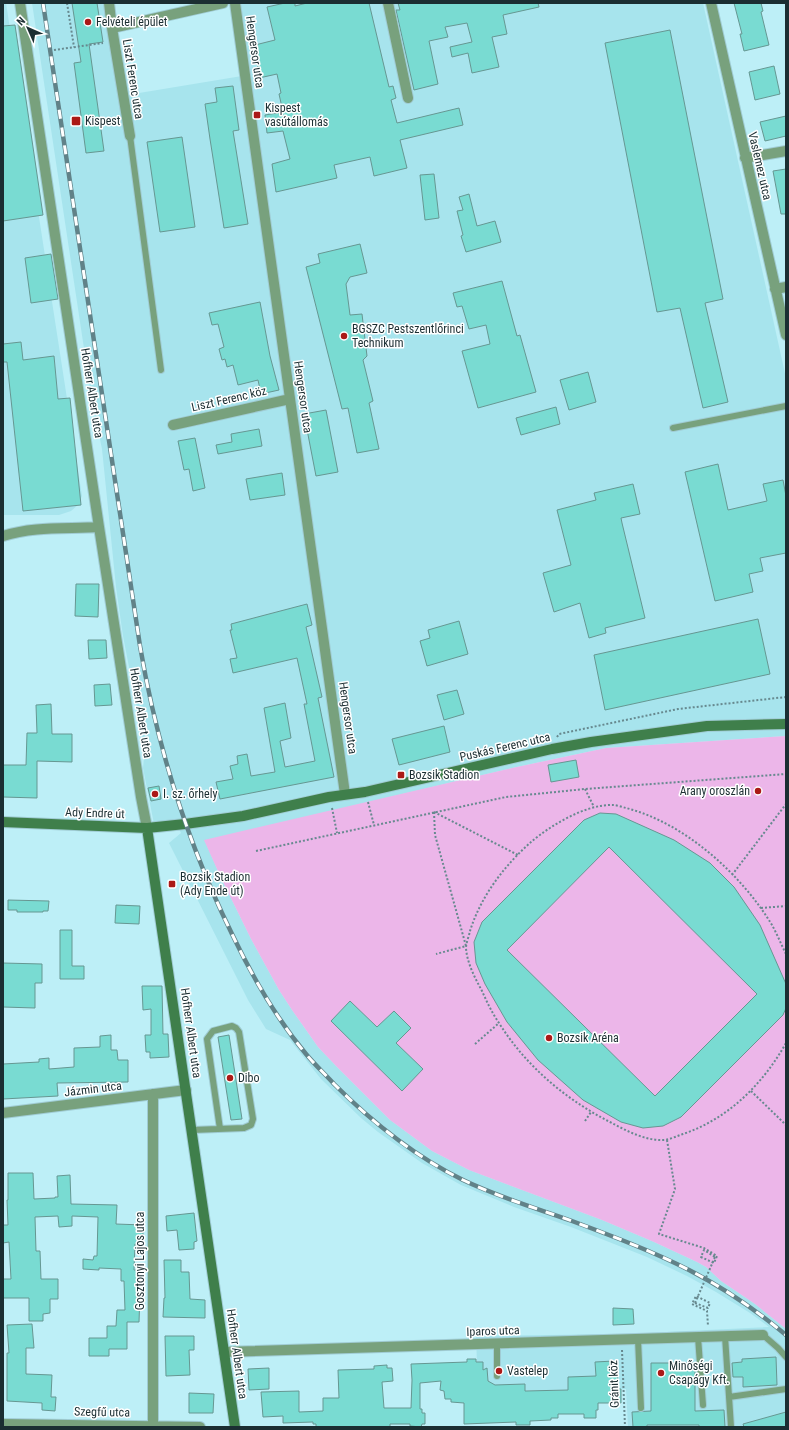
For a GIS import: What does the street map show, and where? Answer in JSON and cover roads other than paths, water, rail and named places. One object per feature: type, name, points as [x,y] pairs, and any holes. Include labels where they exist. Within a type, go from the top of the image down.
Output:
[{"type":"street","name":"Hofherr Albert utca","points":[[20,3],[99,527],[147,828],[235,1427]]},
{"type":"street","name":"Liszt Ferenc utca","points":[[109,3],[130,136]]},
{"type":"street","points":[[112,28],[223,3]]},
{"type":"street","name":"Hengersor utca","points":[[235,3],[346,794]]},
{"type":"street","points":[[388,3],[408,98]]},
{"type":"street","name":"Vaslemez utca","points":[[710,3],[786,336]]},
{"type":"street","points":[[745,158],[786,151]]},
{"type":"street","points":[[775,289],[786,287]]},
{"type":"street","name":"Liszt Ferenc köz","points":[[173,425],[290,399]]},
{"type":"street","points":[[3,536],[26,531],[99,527]]},
{"type":"street","name":"Puskás Ferenc utca","points":[[185,824],[243,816],[329,797],[366,792],[552,749],[707,726],[786,724]]},
{"type":"street","name":"Ady Endre út","points":[[3,822],[147,828],[185,824]]},
{"type":"street","name":"Jázmin utca","points":[[3,1113],[186,1090]]},
{"type":"street","name":"Gosztonyi Lajos utca","points":[[153,1094],[153,1427]]},
{"type":"street","name":"Iparos utca","points":[[224,1352],[763,1335]]},
{"type":"street","name":"Szegfű utca","points":[[3,1424],[200,1427]]},
{"type":"lane","points":[[130,136],[161,370]]},
{"type":"lane","points":[[673,428],[786,406]]},
{"type":"lane","points":[[192,1130],[220,1129],[244,1128],[251,1125],[253,1119],[238,1032],[236,1028],[232,1026],[213,1031],[208,1039],[220,1129]]},
{"type":"lane","points":[[763,1335],[786,1357]]},
{"type":"lane","points":[[725,1336],[731,1427]]},
{"type":"lane","points":[[698,1337],[703,1404]]},
{"type":"lane","points":[[638,1339],[641,1408]]},
{"type":"lane","points":[[497,1344],[497,1376]]},
{"type":"lane","points":[[728,1397],[786,1389]]},
{"type":"railway","points":[[43,3],[140,646],[155,720],[176,793],[201,864],[216,899],[256,981],[285,1026],[313,1062],[363,1112],[411,1149],[445,1171],[476,1186],[602,1232],[675,1263],[727,1292],[751,1308],[786,1335]]},
{"type":"place","name":"Felvételi épület","points":[[88,22]]},
{"type":"place","name":"Kispest vasútállomás","points":[[257,115]]},
{"type":"place","name":"Kispest","points":[[76,121]]},
{"type":"place","name":"BGSZC Pestszentlőrinci Technikum","points":[[344,336]]},
{"type":"place","name":"Bozsik Stadion","points":[[401,775]]},
{"type":"place","name":"Arany oroszlán","points":[[758,791]]},
{"type":"place","name":"I. sz. őrhely","points":[[155,794]]},
{"type":"place","name":"Bozsik Stadion (Ady Ende út)","points":[[172,884]]},
{"type":"place","name":"Bozsik Aréna","points":[[549,1038]]},
{"type":"place","name":"Dibo","points":[[230,1078]]},
{"type":"place","name":"Vastelep","points":[[499,1371]]},
{"type":"place","name":"Minőségi Csapágy Kft.","points":[[661,1373]]}]
